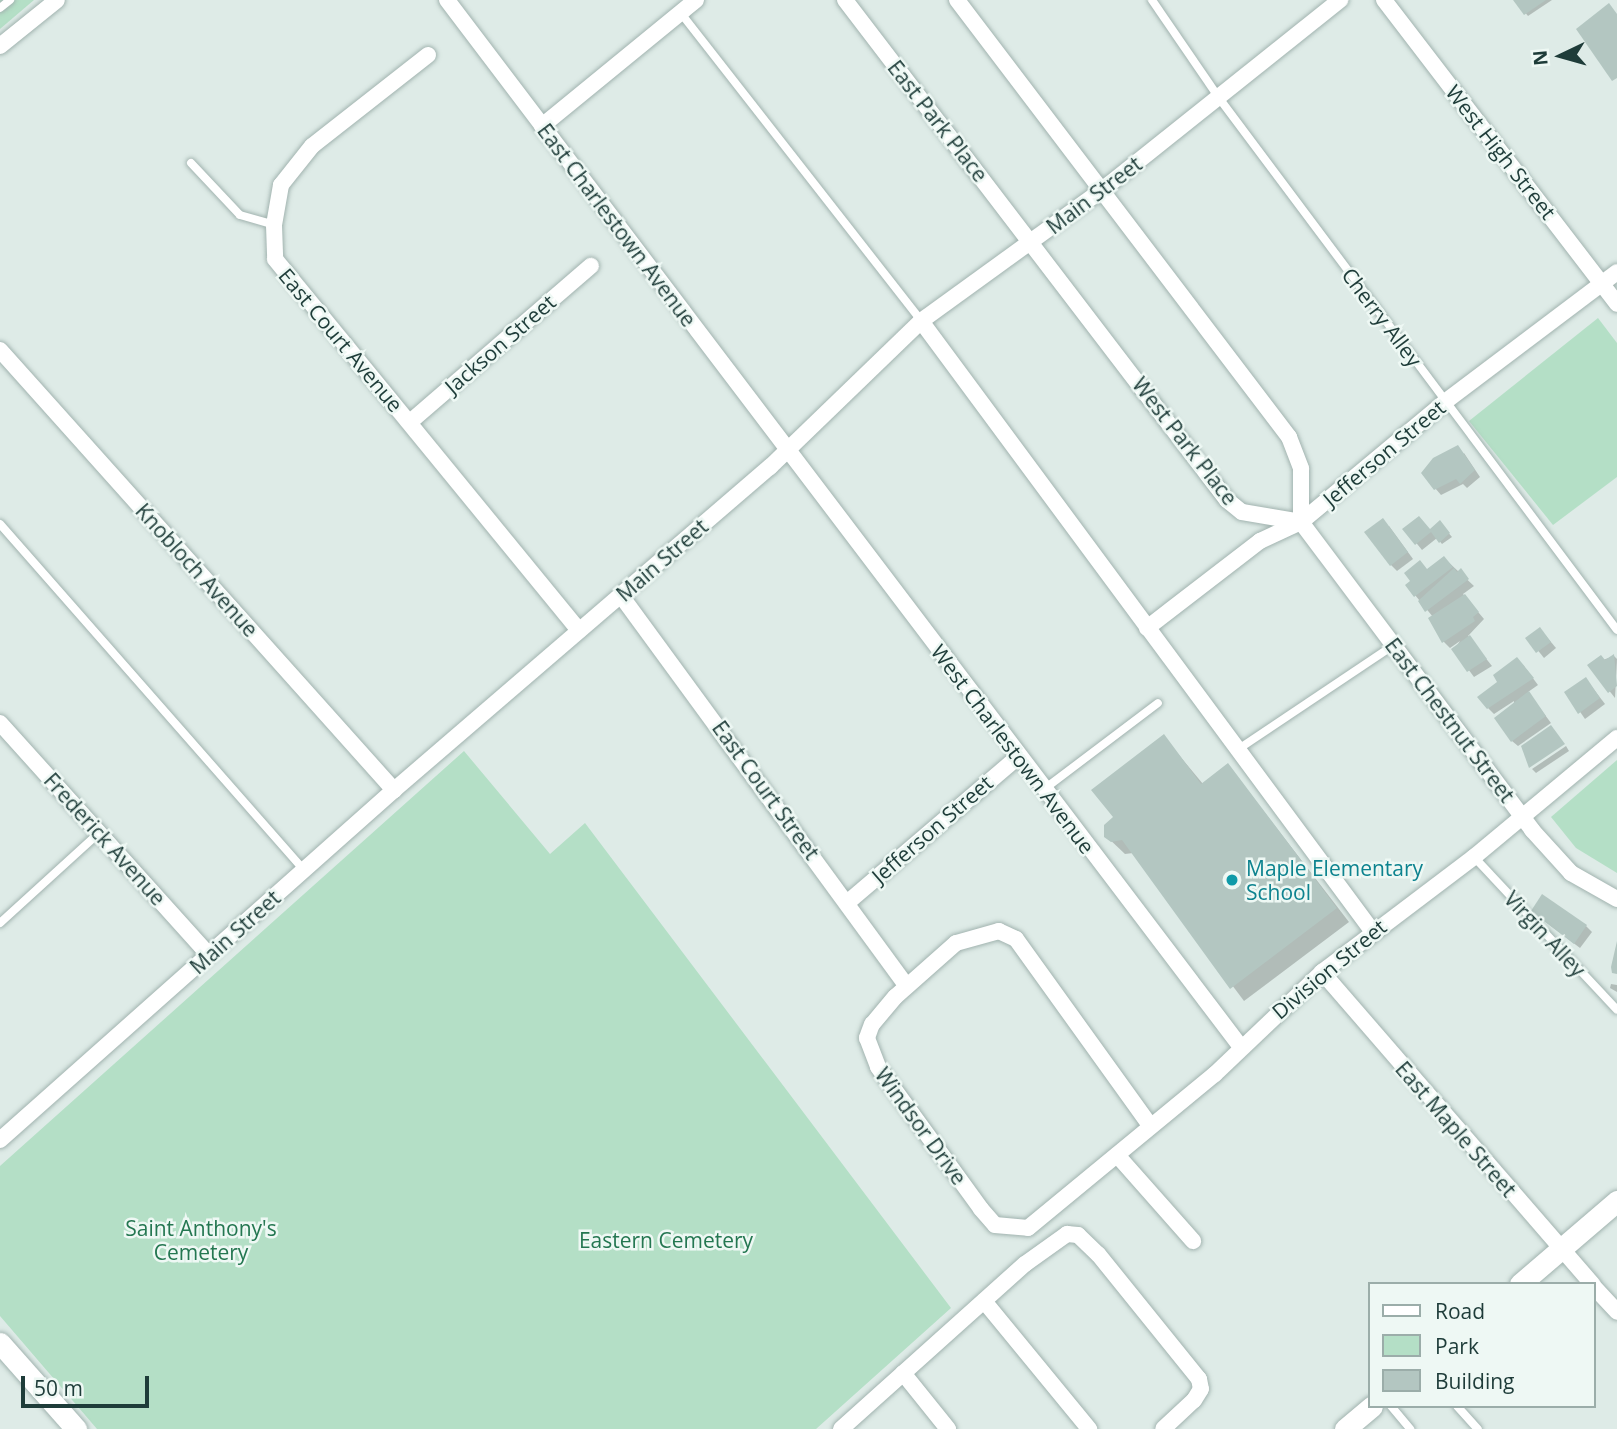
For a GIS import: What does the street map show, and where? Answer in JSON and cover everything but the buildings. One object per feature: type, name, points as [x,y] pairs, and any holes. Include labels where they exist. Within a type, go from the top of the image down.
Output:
[{"type":"street","points":[[0,46],[57,0]]},
{"type":"street","name":"East Charlestown Avenue","points":[[447,0],[787,450]]},
{"type":"street","name":"East Park Place","points":[[845,0],[1031,241]]},
{"type":"street","points":[[957,0],[1289,437],[1301,469],[1301,522]]},
{"type":"street","name":"Main Street","points":[[0,1140],[394,790],[579,630],[622,597],[787,450],[921,321],[1102,190],[1340,0]]},
{"type":"street","name":"West High Street","points":[[1384,0],[1617,304]]},
{"type":"street","points":[[542,126],[688,5]]},
{"type":"street","name":"East Court Avenue","points":[[428,55],[312,146],[281,185],[274,225],[278,267],[410,422],[579,630]]},
{"type":"street","name":"West Park Place","points":[[1031,241],[1227,500],[1242,512],[1301,522]]},
{"type":"street","name":"Jackson Street","points":[[410,422],[591,266]]},
{"type":"street","name":"Jefferson Street","points":[[1147,628],[1260,541],[1301,522],[1446,401],[1617,272]]},
{"type":"street","points":[[921,321],[1373,932]]},
{"type":"street","name":"Knobloch Avenue","points":[[0,350],[394,790]]},
{"type":"street","name":"West Charlestown Avenue","points":[[787,450],[1240,1046]]},
{"type":"street","name":"East Chestnut Street","points":[[1301,522],[1521,817],[1571,873],[1617,899]]},
{"type":"street","name":"East Court Street","points":[[622,597],[907,986]]},
{"type":"street","name":"Frederick Avenue","points":[[0,723],[209,955]]},
{"type":"street","name":"Division Street","points":[[1240,1046],[1322,972],[1475,857],[1617,738]]},
{"type":"street","name":"Jefferson Street","points":[[847,903],[1018,757]]},
{"type":"street","name":"Windsor Drive","points":[[1149,1124],[1016,939],[999,932],[970,936],[907,986],[872,1024],[867,1038],[873,1057],[995,1225],[1028,1228],[1117,1155],[1149,1124],[1215,1074],[1240,1046]]},
{"type":"street","name":"East Maple Street","points":[[1322,972],[1590,1282]]},
{"type":"street","points":[[1117,1155],[1193,1241]]},
{"type":"street","points":[[1523,1282],[1562,1251],[1617,1201]]},
{"type":"street","points":[[841,1429],[1044,1249],[1067,1234],[1078,1235],[1199,1379],[1201,1389],[1194,1400],[1163,1429]]},
{"type":"street","name":"East Maple Street","points":[[1596,1288],[1617,1312]]},
{"type":"street","points":[[984,1301],[1089,1429]]},
{"type":"street","points":[[0,1343],[76,1429]]},
{"type":"street","points":[[903,1373],[948,1429]]},
{"type":"street","points":[[1345,1429],[1370,1408]]},
{"type":"lane","points":[[0,8],[10,0]]},
{"type":"lane","name":"Cherry Alley","points":[[1152,0],[1219,98],[1617,630]]},
{"type":"lane","points":[[688,5],[921,321]]},
{"type":"lane","points":[[191,163],[240,215],[274,225]]},
{"type":"lane","points":[[0,524],[304,870]]},
{"type":"lane","points":[[1237,750],[1394,645]]},
{"type":"lane","points":[[1043,790],[1158,703]]},
{"type":"lane","points":[[0,923],[99,833]]},
{"type":"lane","name":"Virgin Alley","points":[[1475,857],[1617,1010]]},
{"type":"lane","points":[[1393,1408],[1410,1429]]},
{"type":"lane","points":[[1459,1408],[1478,1429]]},
{"type":"green space","points":[[0,0],[34,0],[0,29]]},
{"type":"green space","points":[[1598,318],[1617,343],[1617,477],[1553,525],[1469,421]]},
{"type":"green space","name":"Eastern Cemetery","points":[[464,751],[550,854],[585,823],[951,1308],[816,1429],[97,1429],[0,1316],[0,1166]]},
{"type":"green space","points":[[1617,760],[1617,873],[1576,848],[1551,817]]},
{"type":"place","name":"Maple Elementary School","points":[[1232,880]]},
{"type":"park label","name":"Saint Anthony's Cemetery","points":[[201,1240]]}]
